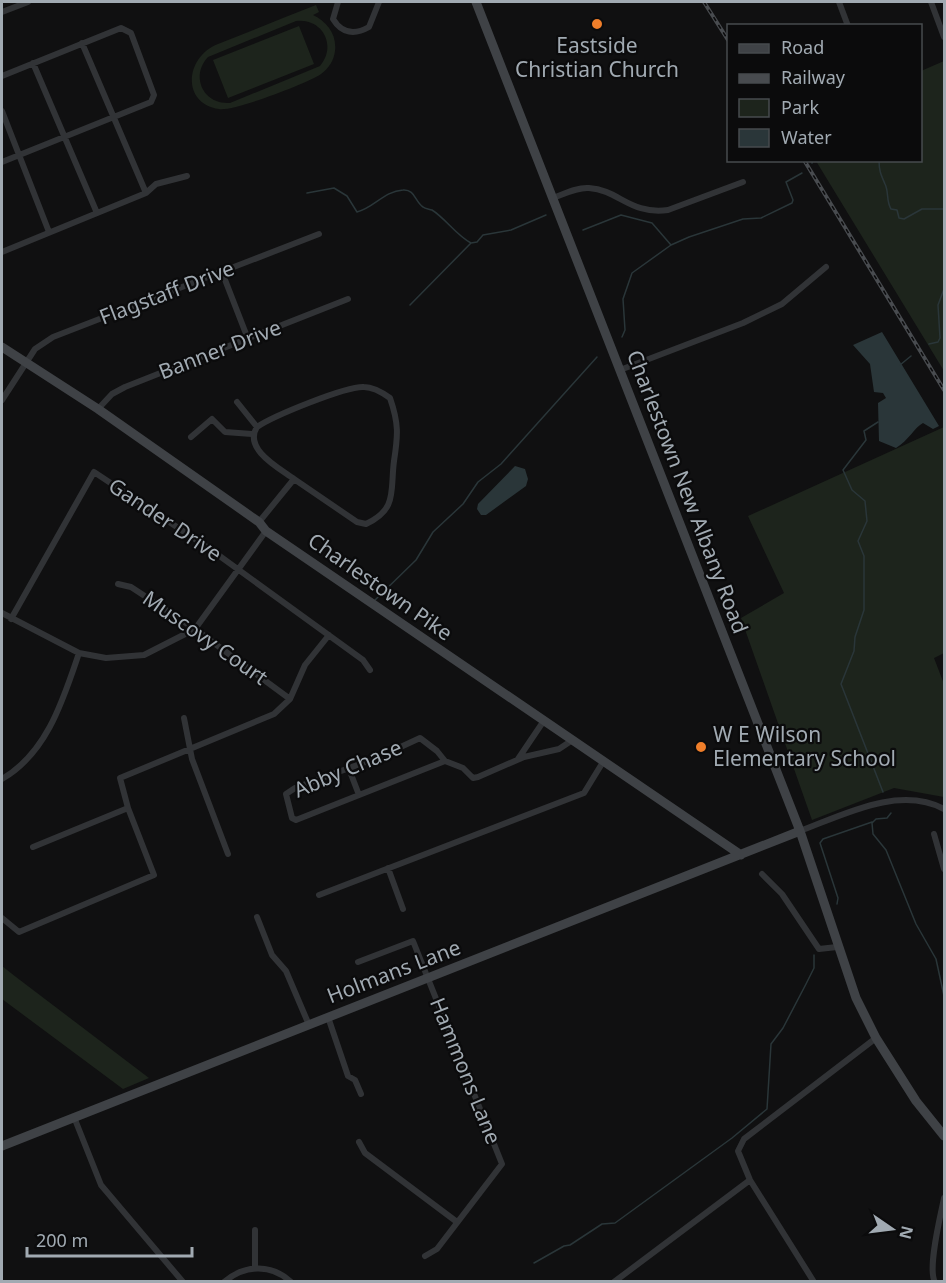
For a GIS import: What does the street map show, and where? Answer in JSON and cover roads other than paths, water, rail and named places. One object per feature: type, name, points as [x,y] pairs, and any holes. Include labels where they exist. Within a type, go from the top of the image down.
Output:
[{"type":"main road","name":"Charlestown New Albany Road","points":[[476,2],[800,831],[856,998],[876,1038]]},
{"type":"main road","name":"Charlestown Pike","points":[[2,347],[24,364],[98,409],[259,522],[266,531],[741,855]]},
{"type":"main road","name":"Holmans Lane","points":[[2,1146],[800,831]]},
{"type":"main road","points":[[876,1038],[917,1102],[945,1136]]},
{"type":"street","points":[[2,12],[28,2]]},
{"type":"street","points":[[338,2],[333,19],[343,30],[351,33],[369,27],[379,2]]},
{"type":"street","points":[[839,2],[848,24]]},
{"type":"street","points":[[931,2],[945,37]]},
{"type":"street","points":[[2,76],[122,28],[131,33],[154,95],[151,102],[2,162]]},
{"type":"street","points":[[82,43],[146,193]]},
{"type":"street","points":[[33,63],[97,213]]},
{"type":"street","points":[[2,111],[50,232]]},
{"type":"street","points":[[2,250],[146,193],[156,184],[188,176]]},
{"type":"street","points":[[553,198],[586,188],[596,189],[640,209],[656,212],[668,210],[743,182]]},
{"type":"street","name":"Flagstaff Drive","points":[[2,400],[35,349],[53,337],[319,234]]},
{"type":"street","points":[[620,370],[743,323],[782,304],[826,267]]},
{"type":"street","points":[[222,272],[248,339]]},
{"type":"street","name":"Banner Drive","points":[[98,409],[112,394],[125,387],[348,299]]},
{"type":"street","points":[[353,387],[366,387],[390,398],[399,426],[392,501],[385,512],[366,524],[357,522],[265,457],[254,443],[252,435],[257,427],[353,387]]},
{"type":"street","points":[[237,402],[257,427]]},
{"type":"street","points":[[191,437],[212,419],[225,432],[252,435]]},
{"type":"street","name":"Gander Drive","points":[[11,618],[94,472],[329,635],[363,660],[370,670]]},
{"type":"street","points":[[259,522],[294,479]]},
{"type":"street","points":[[2,613],[79,653],[106,658],[144,655],[195,628],[266,531]]},
{"type":"street","name":"Muscovy Court","points":[[118,584],[131,587],[195,628],[290,699]]},
{"type":"street","points":[[2,918],[19,932],[154,875],[128,808],[120,778],[268,717],[290,699],[305,665],[329,635]]},
{"type":"street","points":[[2,779],[33,754],[58,709],[79,653]]},
{"type":"street","points":[[184,718],[192,759],[228,854]]},
{"type":"street","points":[[517,760],[543,722]]},
{"type":"street","name":"Abby Chase","points":[[445,761],[308,816],[296,820],[292,818],[286,794],[420,738],[437,751],[445,761],[463,768],[473,777],[517,760],[559,749],[571,741]]},
{"type":"street","points":[[319,895],[584,793],[603,762]]},
{"type":"street","points":[[349,769],[359,795]]},
{"type":"street","points":[[800,831],[872,804],[895,800],[945,809]]},
{"type":"street","points":[[33,848],[128,808]]},
{"type":"street","points":[[934,834],[945,869]]},
{"type":"street","points":[[388,868],[403,909]]},
{"type":"street","points":[[762,874],[782,894],[819,949],[837,947]]},
{"type":"street","points":[[257,917],[272,955],[286,971],[309,1025]]},
{"type":"street","name":"Hammons Lane","points":[[358,962],[413,941],[502,1164],[457,1222]]},
{"type":"street","points":[[328,1017],[348,1076],[355,1080],[361,1094]]},
{"type":"street","points":[[814,1281],[750,1180],[738,1151],[744,1139],[876,1038]]},
{"type":"street","points":[[74,1117],[101,1185],[183,1281]]},
{"type":"street","points":[[359,1142],[364,1153],[457,1222],[437,1249],[425,1256]]},
{"type":"street","points":[[614,1281],[750,1180]]},
{"type":"street","points":[[935,1281],[931,1276],[932,1263],[945,1198]]},
{"type":"street","points":[[255,1230],[255,1267]]},
{"type":"street","points":[[224,1281],[234,1274],[255,1267],[277,1272],[291,1281]]},
{"type":"water","points":[[882,332],[939,426],[933,429],[923,423],[896,448],[879,441],[878,403],[886,398],[883,393],[874,392],[870,364],[853,345]]},
{"type":"water","points":[[515,466],[525,469],[528,479],[526,486],[486,515],[481,515],[477,509],[478,504]]},
{"type":"waterway","points":[[879,162],[889,206],[897,210],[899,218],[904,219],[922,209],[944,209]]},
{"type":"waterway","points":[[622,337],[625,330],[623,299],[632,273],[671,245],[689,237],[743,219],[761,218],[792,203],[786,182],[802,173]]},
{"type":"waterway","points":[[307,193],[334,188],[347,196],[357,212],[390,193],[407,190],[423,207],[437,213],[471,243]]},
{"type":"waterway","points":[[410,305],[471,243],[477,242],[483,235],[511,230],[546,215]]},
{"type":"waterway","points":[[583,230],[621,215],[652,223],[671,245]]},
{"type":"waterway","points":[[929,344],[938,342],[940,338],[938,305],[944,289]]},
{"type":"waterway","points":[[900,365],[911,356]]},
{"type":"waterway","points":[[374,601],[416,560],[433,532],[463,504],[478,482],[501,464],[597,357]]},
{"type":"waterway","points":[[878,422],[864,431],[866,440],[843,470],[852,490],[865,501],[867,521],[858,541],[864,556],[864,610],[855,637],[854,651],[841,684],[883,792]]},
{"type":"waterway","points":[[891,813],[887,818],[876,819],[872,823],[873,834],[886,850],[916,924],[936,959],[944,996]]},
{"type":"waterway","points":[[837,904],[838,898],[820,843],[823,839],[872,822]]},
{"type":"waterway","points":[[534,1263],[570,1245],[602,1224],[615,1223],[732,1138],[767,1109],[771,1044],[783,1028],[814,968],[814,955]]},
{"type":"railway","points":[[704,2],[727,38]]},
{"type":"railway","points":[[805,162],[944,390]]},
{"type":"place","name":"Eastside Christian Church","points":[[597,24]]},
{"type":"place","name":"W E Wilson Elementary School","points":[[701,747]]}]
